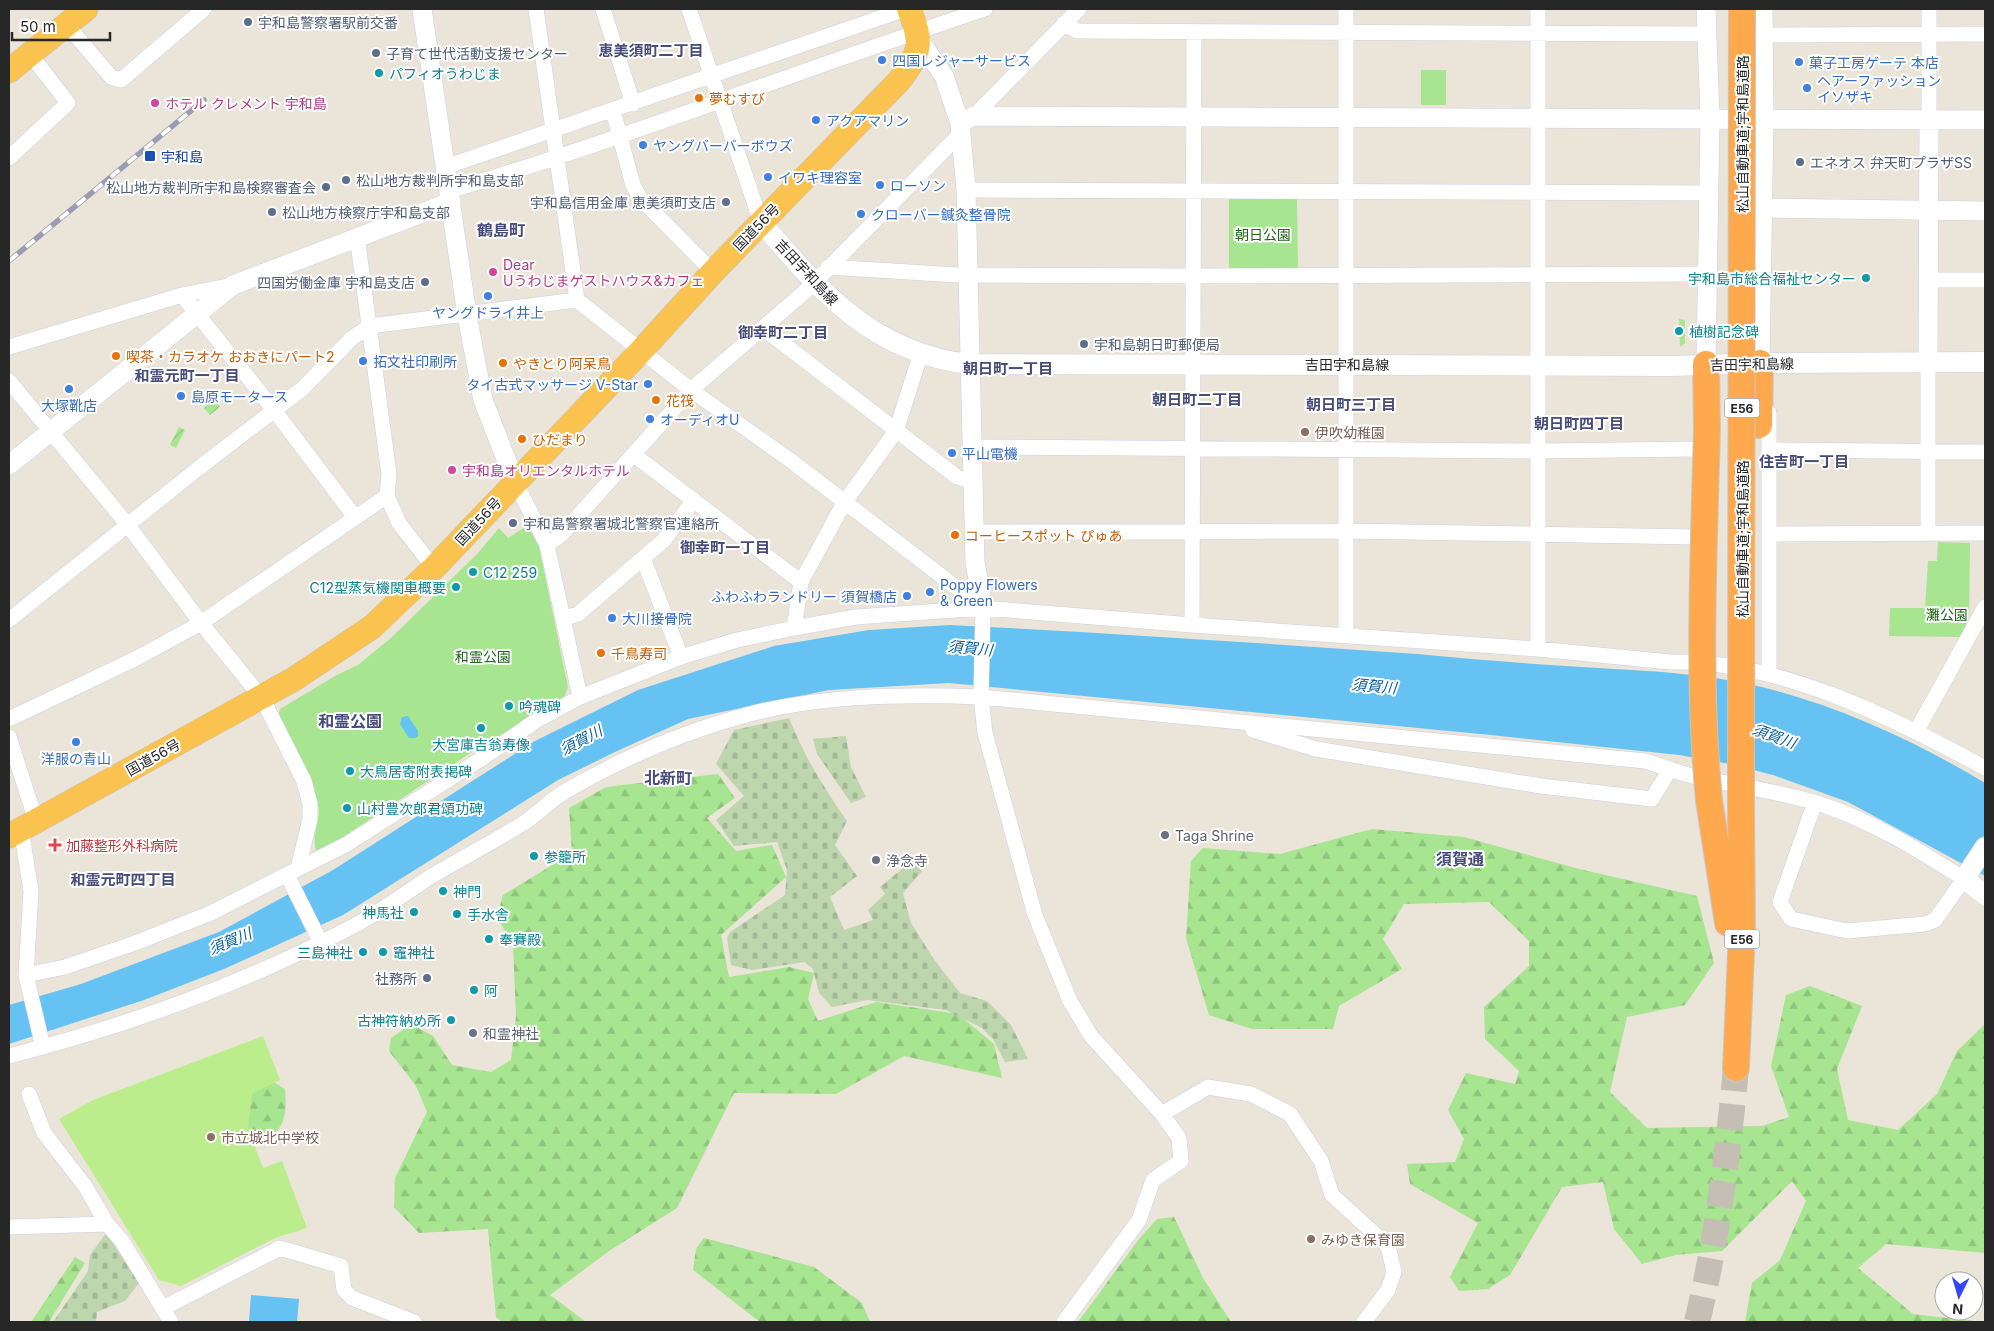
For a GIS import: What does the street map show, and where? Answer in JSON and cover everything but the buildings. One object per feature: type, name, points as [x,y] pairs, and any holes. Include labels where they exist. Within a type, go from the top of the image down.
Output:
[{"type":"highway","points":[[9,71],[86,9]]},
{"type":"highway","points":[[907,9],[918,36]]},
{"type":"highway","name":"松山自動車道;宇和島道路","points":[[1742,9],[1746,808]]},
{"type":"highway","name":"国道56号","points":[[22,828],[262,698],[345,647],[372,627],[434,568],[640,352],[713,272],[899,81],[914,61],[918,36]]},
{"type":"highway","points":[[1746,808],[1757,706],[1760,363]]},
{"type":"highway","points":[[1706,364],[1701,439],[1701,642],[1704,745],[1709,800],[1724,892],[1739,1023]]},
{"type":"highway","name":"E56","points":[[1736,1068],[1739,1023],[1742,854],[1746,808]]},
{"type":"main road","name":"吉田宇和島線","points":[[761,222],[814,283],[860,323],[889,340],[950,362],[969,364],[1539,364],[1673,366],[1760,363],[1985,362]]},
{"type":"main road","points":[[1985,847],[1967,875],[1985,895]]},
{"type":"street","points":[[67,25],[111,78],[121,80],[204,9]]},
{"type":"street","points":[[422,9],[468,315],[483,400],[515,482],[547,545],[565,618],[580,697]]},
{"type":"street","points":[[536,9],[577,300],[640,352],[790,460],[983,613]]},
{"type":"street","points":[[603,9],[633,104]]},
{"type":"street","points":[[689,9],[761,222]]},
{"type":"street","points":[[445,167],[907,9]]},
{"type":"street","points":[[9,347],[182,295],[233,285],[357,236],[450,196],[557,157],[918,36],[985,9]]},
{"type":"street","points":[[547,545],[561,535],[691,390],[814,283],[965,124],[1079,9]]},
{"type":"street","points":[[1346,9],[1346,636]]},
{"type":"street","points":[[1538,9],[1538,649]]},
{"type":"street","points":[[1706,9],[1710,118],[1706,364]]},
{"type":"street","points":[[1763,9],[1764,119],[1761,208],[1760,363],[1768,393],[1770,450],[1769,674]]},
{"type":"street","points":[[1928,534],[1929,9]]},
{"type":"street","points":[[1064,23],[1077,32],[1706,34]]},
{"type":"street","points":[[1192,625],[1194,32]]},
{"type":"street","points":[[1763,35],[1985,34]]},
{"type":"street","points":[[918,36],[944,76],[965,124],[966,275],[972,481],[976,577],[983,613],[981,692],[988,742],[1035,915],[1070,1001],[1091,1036],[1162,1114],[1179,1138],[1181,1161],[1153,1180],[1139,1220],[1064,1322]]},
{"type":"street","points":[[9,158],[68,103],[30,54]]},
{"type":"street","points":[[613,111],[633,185],[640,198],[713,272]]},
{"type":"street","points":[[965,124],[1194,118],[1985,120]]},
{"type":"street","points":[[966,190],[1709,194]]},
{"type":"street","points":[[1761,208],[1985,211]]},
{"type":"street","points":[[357,236],[389,474],[387,496],[399,523],[434,568]]},
{"type":"street","points":[[828,268],[966,275],[1708,274]]},
{"type":"street","points":[[1929,280],[1985,280]]},
{"type":"street","points":[[9,465],[233,285]]},
{"type":"street","points":[[182,295],[356,517]]},
{"type":"street","points":[[9,620],[127,524],[302,389],[352,338],[370,326],[577,300]]},
{"type":"street","points":[[764,326],[768,332],[957,477],[972,481]]},
{"type":"street","points":[[794,628],[801,582],[844,503],[896,431],[921,353]]},
{"type":"street","points":[[9,380],[127,524],[201,623],[262,698],[304,781],[310,804],[310,819],[292,876],[318,936]]},
{"type":"street","points":[[971,447],[1539,451],[1701,439],[1689,661]]},
{"type":"street","points":[[1770,450],[1985,452]]},
{"type":"street","points":[[634,455],[801,582]]},
{"type":"street","points":[[9,719],[137,658],[201,623],[387,496]]},
{"type":"street","points":[[565,618],[578,614],[664,540],[694,500]]},
{"type":"street","points":[[974,532],[1347,531],[1695,537]]},
{"type":"street","points":[[1769,534],[1985,533]]},
{"type":"street","points":[[643,558],[681,657]]},
{"type":"street","points":[[1917,730],[1985,607]]},
{"type":"street","points":[[27,981],[211,913],[292,876],[370,830],[534,722],[580,697],[681,657],[738,640],[794,628],[856,618],[983,613],[1192,625],[1538,649],[1670,662],[1689,661],[1769,674],[1856,705],[1917,730],[1985,768]]},
{"type":"street","points":[[9,1056],[42,1044],[157,1012],[290,958],[318,936],[360,922],[432,876],[524,823],[562,794],[644,750],[739,717],[783,707],[899,696],[981,692],[1235,722],[1645,761],[1691,775],[1815,802],[1859,819],[1967,875],[1935,920],[1925,924],[1847,931],[1791,920],[1780,902],[1815,802]]},
{"type":"street","points":[[1235,722],[1251,730],[1316,749],[1541,786],[1652,799],[1670,769]]},
{"type":"street","points":[[9,737],[31,891],[27,981],[42,1044]]},
{"type":"street","points":[[1162,1114],[1208,1087],[1251,1094],[1290,1114],[1321,1161],[1332,1195],[1388,1246],[1394,1272],[1388,1290],[1364,1322]]},
{"type":"street","points":[[30,1094],[44,1133],[85,1186],[106,1224],[122,1241],[172,1322]]},
{"type":"street","points":[[9,1227],[106,1224]]},
{"type":"street","points":[[163,1308],[280,1248],[341,1266],[344,1290],[352,1298],[414,1322]]},
{"type":"green space","points":[[1421,70],[1446,70],[1446,105],[1421,105]]},
{"type":"green space","name":"朝日公園","points":[[1229,198],[1297,198],[1298,270],[1229,269]]},
{"type":"green space","points":[[1679,319],[1685,320],[1685,343],[1680,347]]},
{"type":"green space","points":[[215,400],[220,407],[210,415],[204,408]]},
{"type":"green space","points":[[179,427],[185,430],[176,448],[170,445]]},
{"type":"green space","name":"和霊公園","points":[[530,524],[537,537],[568,687],[564,698],[475,750],[317,854],[315,833],[319,810],[315,793],[306,771],[278,717],[280,709],[335,676],[358,665],[392,637],[477,554],[499,528],[508,538]]},
{"type":"green space","name":"灘公園","points":[[1938,542],[1970,543],[1969,621],[1960,637],[1889,636],[1890,608],[1925,608],[1928,561],[1937,561]]},
{"type":"green space","points":[[789,718],[815,771],[847,821],[835,845],[857,876],[830,897],[844,930],[873,920],[868,910],[885,894],[880,887],[912,861],[922,871],[903,893],[911,923],[933,958],[960,993],[987,1001],[1011,1025],[1028,1059],[1005,1062],[993,1039],[982,1028],[946,1010],[867,1000],[832,1007],[819,993],[813,969],[805,962],[752,970],[731,965],[727,938],[730,932],[785,895],[787,870],[777,842],[734,846],[716,820],[744,796],[716,764],[734,730]]},
{"type":"green space","points":[[846,736],[851,767],[866,797],[851,803],[817,754],[813,739]]},
{"type":"green space","points":[[718,774],[735,798],[707,818],[736,851],[772,845],[786,877],[721,935],[729,977],[789,967],[814,973],[808,999],[818,1021],[876,1002],[958,1014],[994,1044],[1002,1078],[904,1056],[836,1094],[734,1093],[677,1208],[609,1251],[550,1295],[586,1322],[502,1322],[496,1317],[488,1229],[419,1233],[394,1207],[395,1178],[427,1112],[416,1086],[389,1051],[391,1038],[411,1024],[433,1036],[452,1065],[491,1072],[511,1060],[516,1016],[513,945],[497,917],[503,895],[572,853],[569,808],[606,787]]},
{"type":"green space","points":[[1372,829],[1464,837],[1579,869],[1697,896],[1714,963],[1685,1005],[1627,1017],[1610,1092],[1647,1128],[1762,1126],[1789,1117],[1771,1066],[1786,995],[1810,986],[1862,1006],[1837,1069],[1848,1120],[1898,1130],[1937,1094],[1957,1051],[1985,1024],[1985,1253],[1886,1244],[1858,1268],[1913,1314],[1934,1316],[1934,1321],[1982,1322],[1745,1322],[1752,1283],[1780,1260],[1806,1201],[1792,1181],[1722,1251],[1676,1255],[1642,1264],[1614,1229],[1603,1182],[1562,1187],[1510,1275],[1488,1289],[1459,1291],[1450,1277],[1478,1223],[1410,1184],[1407,1164],[1455,1162],[1464,1139],[1448,1110],[1466,1073],[1515,1084],[1519,1071],[1485,1039],[1484,1007],[1529,966],[1529,941],[1489,902],[1404,904],[1383,939],[1402,969],[1339,1006],[1333,1029],[1252,1029],[1209,1015],[1186,938],[1191,861],[1203,848],[1280,854]]},
{"type":"green space","points":[[263,1036],[280,1080],[252,1094],[248,1128],[263,1168],[282,1161],[307,1228],[275,1238],[181,1286],[159,1280],[59,1119],[93,1100]]},
{"type":"green space","points":[[272,1081],[285,1089],[285,1111],[280,1127],[267,1138],[245,1141],[239,1129],[255,1082]]},
{"type":"green space","points":[[1174,1217],[1203,1278],[1231,1322],[1078,1322],[1139,1239],[1157,1219]]},
{"type":"green space","points":[[106,1233],[139,1283],[125,1301],[97,1312],[96,1322],[53,1322],[88,1271],[90,1255]]},
{"type":"green space","points":[[704,1238],[814,1267],[862,1303],[870,1322],[760,1322],[693,1270],[696,1249]]},
{"type":"green space","points":[[75,1257],[85,1263],[49,1322],[31,1322]]},
{"type":"water","name":"須賀川","points":[[950,625],[1417,654],[1655,672],[1729,680],[1753,685],[1804,699],[1858,719],[1910,742],[1985,783],[1985,876],[1848,802],[1773,775],[1730,764],[1679,755],[949,683],[829,690],[688,719],[558,780],[343,915],[224,969],[144,1000],[9,1044],[9,1005],[81,984],[219,932],[333,870],[535,741],[638,690],[774,646],[869,630]]},
{"type":"water","points":[[408,716],[418,731],[418,736],[415,738],[409,738],[400,724],[402,717]]},
{"type":"water","points":[[251,1295],[299,1299],[297,1322],[249,1322]]},
{"type":"tunnel","points":[[1697,1322],[1721,1196],[1736,1068]]},
{"type":"railway","points":[[9,261],[204,100]]},
{"type":"place","name":"宇和島警察署駅前交番","points":[[248,22]]},
{"type":"place","name":"子育て世代活動支援センター","points":[[376,53]]},
{"type":"place","name":"四国レジャーサービス","points":[[882,60]]},
{"type":"place","name":"菓子工房ゲーテ 本店","points":[[1799,62]]},
{"type":"place","name":"パフィオうわじま","points":[[379,73]]},
{"type":"place","name":"ヘアーファッション イソザキ","points":[[1807,88]]},
{"type":"place","name":"夢むすび","points":[[699,98]]},
{"type":"place","name":"ホテル クレメント 宇和島","points":[[155,103]]},
{"type":"place","name":"アクアマリン","points":[[816,120]]},
{"type":"place","name":"ヤングバーバーボウズ","points":[[643,145]]},
{"type":"place","name":"宇和島","points":[[150,156]]},
{"type":"place","name":"エネオス 弁天町プラザSS","points":[[1800,162]]},
{"type":"place","name":"イワキ理容室","points":[[768,177]]},
{"type":"place","name":"松山地方裁判所宇和島支部","points":[[346,180]]},
{"type":"place","name":"ローソン","points":[[880,185]]},
{"type":"place","name":"松山地方裁判所宇和島検察審査会","points":[[326,187]]},
{"type":"place","name":"宇和島信用金庫 恵美須町支店","points":[[726,202]]},
{"type":"place","name":"松山地方検察庁宇和島支部","points":[[272,212]]},
{"type":"place","name":"クローバー鍼灸整骨院","points":[[861,214]]},
{"type":"place","name":"Dear Uうわじまゲストハウス&カフェ","points":[[493,272]]},
{"type":"place","name":"宇和島市総合福祉センター","points":[[1866,278]]},
{"type":"place","name":"四国労働金庫 宇和島支店","points":[[425,282]]},
{"type":"place","name":"ヤングドライ井上","points":[[488,296]]},
{"type":"place","name":"植樹記念碑","points":[[1679,331]]},
{"type":"place","name":"宇和島朝日町郵便局","points":[[1084,344]]},
{"type":"place","name":"喫茶・カラオケ おおきにパート2","points":[[116,356]]},
{"type":"place","name":"拓文社印刷所","points":[[363,361]]},
{"type":"place","name":"やきとり阿呆鳥","points":[[503,363]]},
{"type":"place","name":"タイ古式マッサージ V-Star","points":[[648,384]]},
{"type":"place","name":"大塚靴店","points":[[69,389]]},
{"type":"place","name":"島原モータース","points":[[181,396]]},
{"type":"place","name":"花筏","points":[[656,400]]},
{"type":"place","name":"オーディオU","points":[[650,419]]},
{"type":"place","name":"伊吹幼稚園","points":[[1305,432]]},
{"type":"place","name":"ひだまり","points":[[522,439]]},
{"type":"place","name":"平山電機","points":[[952,453]]},
{"type":"place","name":"宇和島オリエンタルホテル","points":[[452,470]]},
{"type":"place","name":"宇和島警察署城北警察官連絡所","points":[[513,523]]},
{"type":"place","name":"コーヒースポット ぴゅあ","points":[[955,535]]},
{"type":"place","name":"C12 259","points":[[473,572]]},
{"type":"place","name":"C12型蒸気機関車概要","points":[[456,587]]},
{"type":"place","name":"Poppy Flowers & Green","points":[[930,592]]},
{"type":"place","name":"ふわふわランドリー 須賀橋店","points":[[907,596]]},
{"type":"place","name":"大川接骨院","points":[[612,618]]},
{"type":"place","name":"千鳥寿司","points":[[601,653]]},
{"type":"place","name":"吟魂碑","points":[[509,706]]},
{"type":"place","name":"大宮庫吉翁寿像","points":[[481,728]]},
{"type":"place","name":"洋服の青山","points":[[76,742]]},
{"type":"place","name":"大鳥居寄附表掲碑","points":[[350,771]]},
{"type":"place","name":"山村豊次郎君頌功碑","points":[[347,808]]},
{"type":"place","name":"Taga Shrine","points":[[1165,835]]},
{"type":"place","name":"加藤整形外科病院","points":[[55,845]]},
{"type":"place","name":"参籠所","points":[[534,856]]},
{"type":"place","name":"浄念寺","points":[[876,860]]},
{"type":"place","name":"神門","points":[[443,891]]},
{"type":"place","name":"神馬社","points":[[414,912]]},
{"type":"place","name":"手水舎","points":[[457,914]]},
{"type":"place","name":"奉賽殿","points":[[489,939]]},
{"type":"place","name":"三島神社","points":[[363,952]]},
{"type":"place","name":"竈神社","points":[[383,952]]},
{"type":"place","name":"社務所","points":[[427,978]]},
{"type":"place","name":"阿","points":[[474,990]]},
{"type":"place","name":"古神符納め所","points":[[451,1020]]},
{"type":"place","name":"和霊神社","points":[[473,1033]]},
{"type":"place","name":"市立城北中学校","points":[[211,1137]]},
{"type":"place","name":"みゆき保育園","points":[[1311,1239]]},
{"type":"district","name":"恵美須町二丁目","points":[[651,50]]},
{"type":"district","name":"鶴島町","points":[[501,230]]},
{"type":"district","name":"御幸町二丁目","points":[[783,332]]},
{"type":"district","name":"朝日町一丁目","points":[[1008,368]]},
{"type":"district","name":"和霊元町一丁目","points":[[187,375]]},
{"type":"district","name":"朝日町二丁目","points":[[1197,399]]},
{"type":"district","name":"朝日町三丁目","points":[[1351,404]]},
{"type":"district","name":"朝日町四丁目","points":[[1579,423]]},
{"type":"district","name":"住吉町一丁目","points":[[1804,461]]},
{"type":"district","name":"御幸町一丁目","points":[[725,547]]},
{"type":"district","name":"和霊公園","points":[[350,721]]},
{"type":"district","name":"北新町","points":[[668,778]]},
{"type":"district","name":"須賀通","points":[[1460,859]]},
{"type":"district","name":"和霊元町四丁目","points":[[123,879]]}]
